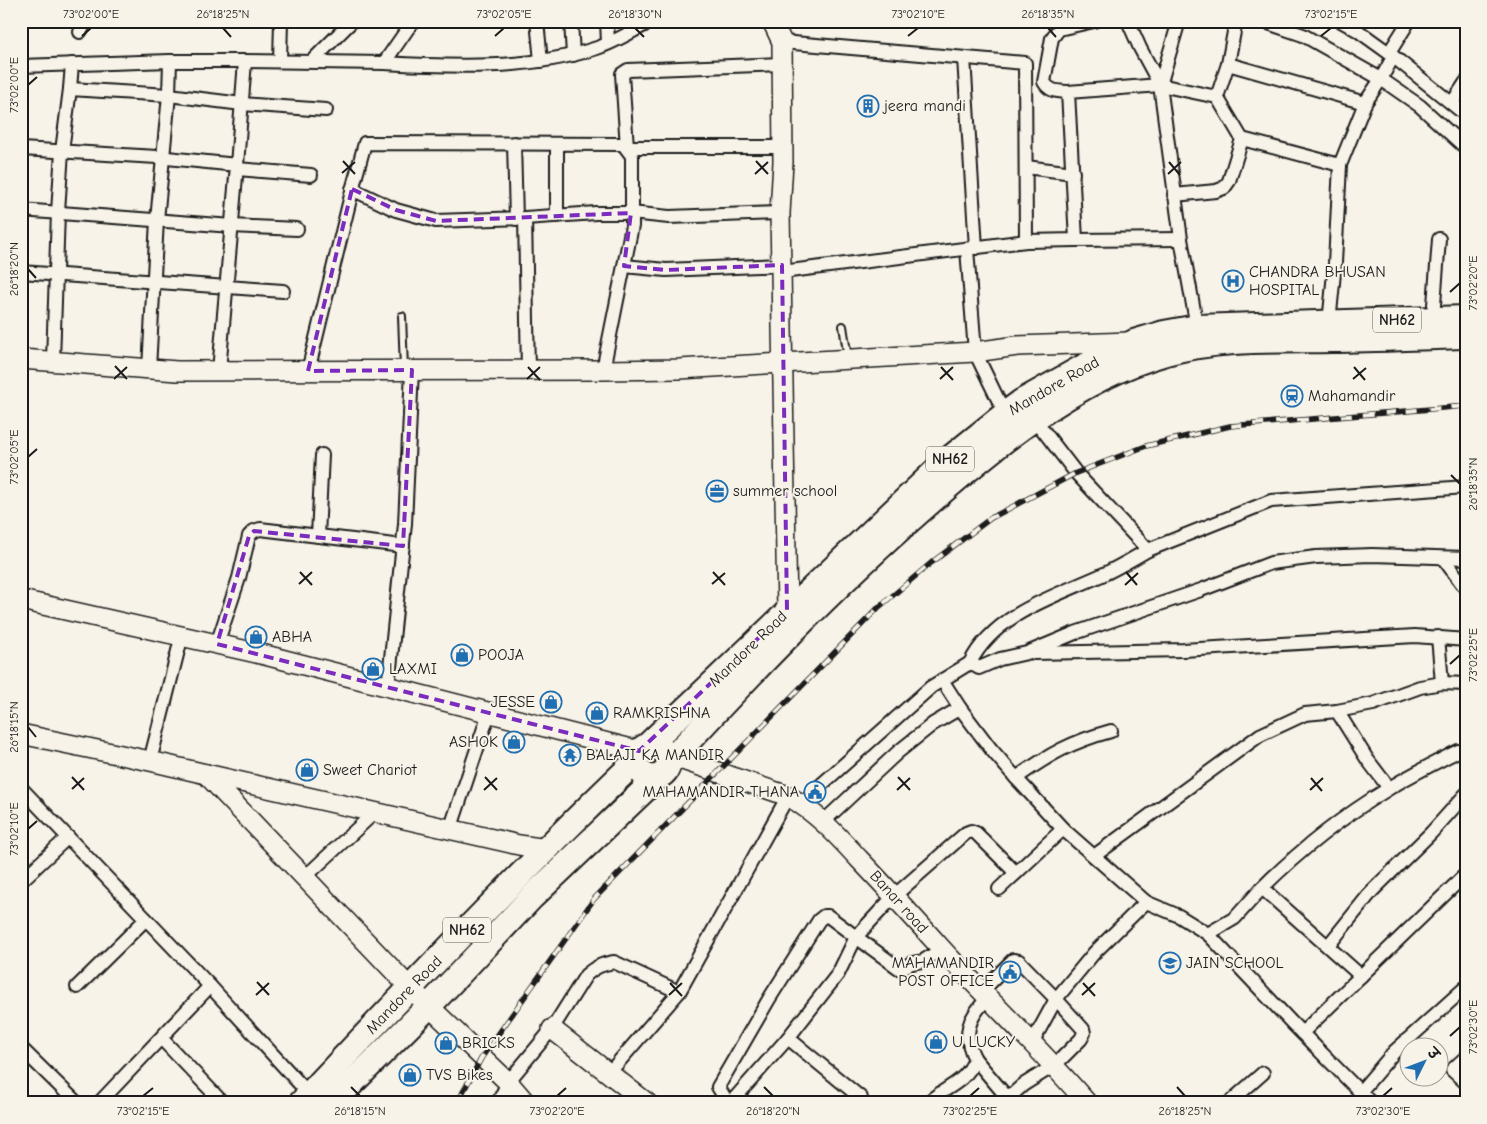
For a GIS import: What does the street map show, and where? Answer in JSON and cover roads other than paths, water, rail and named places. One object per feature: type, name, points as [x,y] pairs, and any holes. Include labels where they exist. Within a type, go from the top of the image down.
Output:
[{"type":"highway","name":"Mandore Road","points":[[305,1098],[641,752],[944,463],[1085,366],[1134,342],[1164,333],[1197,327],[1466,318]]},
{"type":"highway","name":"Mandore Road","points":[[332,1103],[429,1006],[532,897],[667,766],[762,662],[828,595],[886,541],[988,452],[1020,412],[1078,390],[1123,368],[1165,354],[1202,345],[1238,341],[1466,336]]},
{"type":"highway","points":[[641,752],[637,767],[640,773],[651,778],[667,766]]},
{"type":"street","points":[[280,61],[281,21]]},
{"type":"street","points":[[312,61],[352,21]]},
{"type":"street","points":[[384,63],[413,21]]},
{"type":"street","points":[[537,21],[541,61]]},
{"type":"street","points":[[571,21],[573,54]]},
{"type":"street","points":[[607,21],[608,43]]},
{"type":"street","points":[[21,66],[170,61],[312,61],[434,66],[541,61],[554,60],[598,48],[652,21]]},
{"type":"street","points":[[772,21],[782,42],[783,147],[780,213],[787,611]]},
{"type":"street","points":[[1094,21],[1059,29],[1052,38],[1044,82],[1048,88],[1054,91],[1068,92],[1160,85],[1217,97],[1242,139],[1340,165]]},
{"type":"street","points":[[1128,21],[1160,85],[1174,195],[1197,327]]},
{"type":"street","points":[[1160,85],[1179,21]]},
{"type":"street","points":[[1217,97],[1228,64],[1236,21]]},
{"type":"street","points":[[1262,21],[1302,35],[1382,79],[1420,106],[1466,148]]},
{"type":"street","points":[[1341,21],[1358,26],[1466,115]]},
{"type":"street","points":[[1329,323],[1336,263],[1340,165],[1365,103],[1382,79],[1391,55],[1409,21]]},
{"type":"street","points":[[782,42],[1025,63],[1026,242]]},
{"type":"street","points":[[964,58],[975,352],[1020,412],[1148,550]]},
{"type":"street","points":[[149,369],[170,61]]},
{"type":"street","points":[[219,371],[245,61]]},
{"type":"street","points":[[53,361],[58,212],[62,151],[72,64]]},
{"type":"street","points":[[603,370],[632,226],[632,156],[627,147],[622,74],[628,70],[782,64]]},
{"type":"street","points":[[1228,64],[1365,103]]},
{"type":"street","points":[[1452,103],[1466,82]]},
{"type":"street","points":[[70,89],[169,95],[242,104],[326,110]]},
{"type":"street","points":[[1068,92],[1076,240]]},
{"type":"street","points":[[1174,195],[1216,191],[1224,188],[1229,181],[1242,139]]},
{"type":"street","points":[[308,371],[365,142],[622,144],[627,147],[783,147]]},
{"type":"street","points":[[514,143],[521,218],[528,370]]},
{"type":"street","points":[[557,144],[558,216]]},
{"type":"street","points":[[21,149],[162,158],[311,175]]},
{"type":"street","points":[[1026,167],[1073,173]]},
{"type":"street","points":[[352,189],[396,210],[436,221],[596,213],[631,213],[669,217],[780,213]]},
{"type":"street","points":[[21,210],[297,229]]},
{"type":"street","points":[[624,266],[666,270],[782,268],[1026,242],[1181,239]]},
{"type":"street","points":[[1433,318],[1439,239]]},
{"type":"street","points":[[21,272],[283,291]]},
{"type":"street","points":[[21,359],[178,372],[679,369],[975,352],[1017,346],[1134,342]]},
{"type":"street","points":[[388,687],[406,524],[408,370]]},
{"type":"street","points":[[318,536],[322,455]]},
{"type":"street","points":[[609,1073],[679,992],[795,800],[821,785],[931,687],[970,663],[976,652],[1008,620],[1046,598],[1105,574],[1148,550],[1271,501],[1466,487]]},
{"type":"street","points":[[217,644],[239,578],[249,536],[254,531],[260,529],[403,546]]},
{"type":"street","points":[[970,663],[979,668],[1000,659],[1027,653],[1075,633],[1201,590],[1271,563],[1316,557],[1372,555],[1466,558]]},
{"type":"street","points":[[1443,558],[1466,589]]},
{"type":"street","points":[[21,600],[217,644],[641,752]]},
{"type":"street","points":[[150,761],[182,636]]},
{"type":"street","points":[[1027,653],[1183,650],[1415,636],[1466,640]]},
{"type":"street","points":[[1438,637],[1442,683]]},
{"type":"street","points":[[942,680],[960,708],[991,749],[1063,829],[1146,902],[1179,916],[1208,934],[1371,1103]]},
{"type":"street","points":[[1094,856],[1260,735],[1305,714],[1337,711],[1373,704],[1420,687],[1442,683],[1466,684]]},
{"type":"street","points":[[824,822],[898,752],[933,724],[960,708]]},
{"type":"street","points":[[1337,711],[1367,759],[1389,788]]},
{"type":"street","points":[[450,830],[489,713]]},
{"type":"street","points":[[1016,778],[1050,755],[1075,742],[1111,730]]},
{"type":"street","points":[[21,734],[150,761],[450,830],[547,849]]},
{"type":"street","points":[[1208,934],[1235,918],[1280,870],[1335,824],[1389,788],[1458,751]]},
{"type":"street","name":"Banar road","points":[[667,766],[795,800],[824,822],[942,949],[1055,1065],[1087,1103]]},
{"type":"street","points":[[206,774],[410,988],[508,1082],[526,1103]]},
{"type":"street","points":[[21,788],[210,986],[305,1098]]},
{"type":"street","points":[[1328,946],[1372,891],[1466,794]]},
{"type":"street","points":[[305,877],[374,813]]},
{"type":"street","points":[[999,889],[1063,829]]},
{"type":"street","points":[[942,949],[923,961],[912,963],[900,969],[856,937],[828,916],[824,916],[819,920],[769,999],[718,1087],[730,1100],[788,1038],[838,974],[856,937],[894,896],[966,833],[971,831],[976,833],[1016,873]]},
{"type":"street","points":[[21,881],[68,837]]},
{"type":"street","points":[[1302,1033],[1466,874]]},
{"type":"street","points":[[1262,888],[1361,976]]},
{"type":"street","points":[[1032,1043],[1056,999],[1094,953],[1146,902]]},
{"type":"street","points":[[77,987],[146,919]]},
{"type":"street","points":[[1013,960],[1019,961],[1056,999],[1083,1029],[1084,1033],[1081,1039],[1055,1065],[1023,1085],[1014,1093],[1006,1096],[969,1048],[967,1036],[974,1015],[985,994],[1013,960]]},
{"type":"street","points":[[498,1103],[508,1082],[552,1029],[586,975],[594,968],[604,963],[614,962],[679,992]]},
{"type":"street","points":[[100,1103],[210,986]]},
{"type":"street","points":[[1360,1092],[1395,1051],[1466,987]]},
{"type":"street","points":[[552,1029],[647,1103]]},
{"type":"street","points":[[161,1038],[223,1103]]},
{"type":"street","points":[[788,1038],[861,1098]]},
{"type":"street","points":[[21,1048],[77,1103]]},
{"type":"street","points":[[1466,1057],[1452,1070],[1466,1083]]},
{"type":"street","points":[[927,1103],[957,1084],[976,1059]]},
{"type":"street","points":[[1229,1103],[1263,1073]]},
{"type":"lane","points":[[402,316],[408,370]]},
{"type":"lane","points":[[843,326],[848,359]]},
{"type":"railway","points":[[457,1103],[482,1057],[594,899],[878,608],[931,563],[991,518],[1076,473],[1146,446],[1230,426],[1466,406]]},
{"type":"place","name":"jeera mandi","points":[[868,106]]},
{"type":"place","name":"CHANDRA BHUSAN HOSPITAL","points":[[1233,281]]},
{"type":"place","name":"Mahamandir","points":[[1292,396]]},
{"type":"place","name":"summer school","points":[[717,491]]},
{"type":"place","name":"ABHA","points":[[256,637]]},
{"type":"place","name":"POOJA","points":[[462,655]]},
{"type":"place","name":"LAXMI","points":[[373,669]]},
{"type":"place","name":"JESSE","points":[[551,702]]},
{"type":"place","name":"RAMKRISHNA","points":[[597,713]]},
{"type":"place","name":"ASHOK","points":[[514,742]]},
{"type":"place","name":"BALAJI KA MANDIR","points":[[570,755]]},
{"type":"place","name":"Sweet Chariot","points":[[307,770]]},
{"type":"place","name":"MAHAMANDIR THANA","points":[[815,792]]},
{"type":"place","name":"JAIN SCHOOL","points":[[1170,963]]},
{"type":"place","name":"MAHAMANDIR POST OFFICE","points":[[1010,972]]},
{"type":"place","name":"U LUCKY","points":[[936,1042]]},
{"type":"place","name":"BRICKS","points":[[446,1043]]},
{"type":"place","name":"TVS Bikes","points":[[410,1075]]}]
